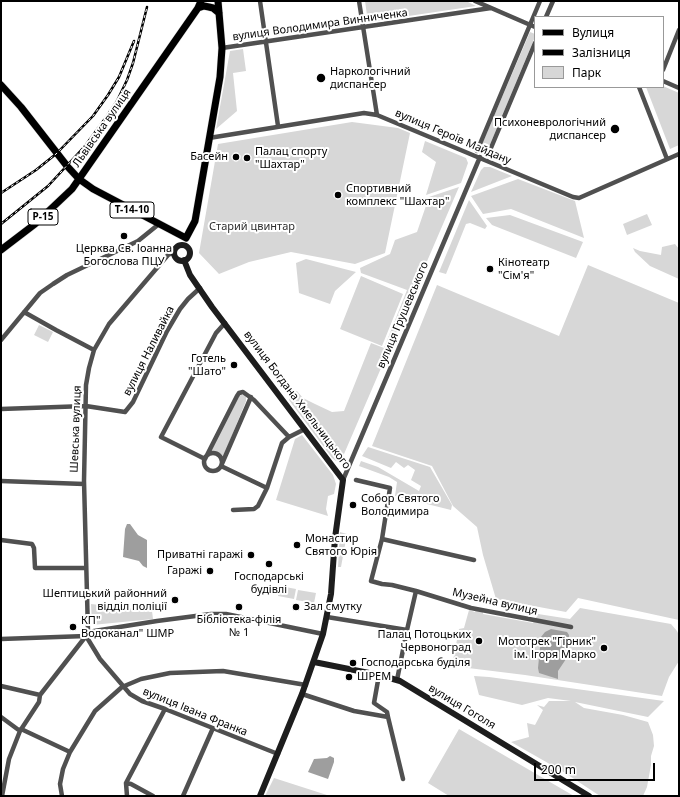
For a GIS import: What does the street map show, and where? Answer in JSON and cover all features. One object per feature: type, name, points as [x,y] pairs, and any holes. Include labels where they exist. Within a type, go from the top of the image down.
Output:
[{"type":"main road","name":"Львівська вулиця","points":[[1,250],[35,224],[72,189],[202,1]]},
{"type":"main road","points":[[184,246],[186,238],[195,221],[220,77],[222,48],[218,1]]},
{"type":"main road","points":[[198,8],[209,6],[214,8],[219,13]]},
{"type":"main road","points":[[1,85],[79,179]]},
{"type":"main road","name":"Т-14-10","points":[[79,179],[93,189],[186,238]]},
{"type":"main road","points":[[178,246],[184,246],[188,249],[188,258],[184,260],[177,259],[174,252],[178,246]]},
{"type":"main road","name":"вулиця Богдана Хмельницького","points":[[184,260],[190,275],[342,480],[335,538],[331,594],[323,634],[306,685],[260,796]]},
{"type":"main road","name":"вулиця Гоголя","points":[[314,662],[397,680],[589,796]]},
{"type":"street","points":[[260,1],[278,126]]},
{"type":"street","points":[[359,1],[377,115]]},
{"type":"street","points":[[475,1],[532,26],[477,151]]},
{"type":"street","points":[[535,16],[540,1]]},
{"type":"street","points":[[546,16],[553,1]]},
{"type":"street","name":"вулиця Володимира Винниченка","points":[[222,48],[491,8]]},
{"type":"street","points":[[664,68],[679,30]]},
{"type":"street","points":[[488,155],[534,46]]},
{"type":"street","points":[[664,81],[679,88]]},
{"type":"street","points":[[639,88],[667,159]]},
{"type":"street","name":"вулиця Героїв Майдану","points":[[209,138],[278,126],[364,114],[377,115],[573,197],[579,198],[679,154]]},
{"type":"street","name":"вулиця Грушевського","points":[[342,480],[480,157]]},
{"type":"street","points":[[1,340],[40,293],[67,275],[138,241],[159,224]]},
{"type":"street","name":"Шевська вулиця","points":[[87,634],[84,484],[88,374],[94,350],[109,324],[168,255],[174,252]]},
{"type":"street","name":"вулиця Наливайка","points":[[86,406],[125,412],[180,309],[200,288]]},
{"type":"street","points":[[24,312],[94,350]]},
{"type":"street","points":[[206,459],[161,437],[216,333],[225,323]]},
{"type":"street","points":[[251,397],[221,466],[216,470],[211,470],[205,464],[206,459],[239,393],[243,392],[251,397],[289,437]]},
{"type":"street","points":[[1,409],[86,406]]},
{"type":"street","points":[[233,510],[254,509],[258,506],[282,443],[289,437],[305,429]]},
{"type":"street","points":[[206,459],[210,454],[217,454],[221,459],[221,466]]},
{"type":"street","points":[[221,466],[266,488]]},
{"type":"street","name":"Музейна вулиця","points":[[356,480],[390,488],[382,539],[371,581],[382,584],[392,584],[471,608],[571,627]]},
{"type":"street","points":[[1,481],[84,484]]},
{"type":"street","points":[[382,539],[474,560]]},
{"type":"street","points":[[1,540],[32,544],[34,548],[35,568],[86,568]]},
{"type":"street","points":[[397,680],[416,591]]},
{"type":"street","points":[[1,639],[87,634],[157,621],[211,614],[226,614],[323,634]]},
{"type":"street","points":[[327,617],[407,630]]},
{"type":"street","points":[[2,796],[3,778],[21,730],[38,702],[40,695],[87,634]]},
{"type":"street","name":"вулиця Івана Франка","points":[[87,634],[100,658],[122,686],[136,698],[278,754]]},
{"type":"street","points":[[62,796],[60,784],[63,769],[70,752],[95,711],[122,686],[142,679],[170,673],[223,671],[306,685]]},
{"type":"street","points":[[379,675],[374,703],[387,712],[403,779]]},
{"type":"street","points":[[1,686],[40,695]]},
{"type":"street","points":[[302,694],[354,711],[388,717]]},
{"type":"street","points":[[126,796],[126,783],[166,709]]},
{"type":"street","points":[[1,717],[21,730],[70,752]]},
{"type":"street","points":[[183,796],[213,728]]},
{"type":"street","points":[[126,783],[131,784],[153,796]]},
{"type":"green space","points":[[365,1],[466,1],[476,6],[368,22]]},
{"type":"green space","points":[[530,32],[534,34],[534,39],[489,147],[482,144]]},
{"type":"green space","points":[[243,49],[246,71],[233,73],[237,111],[216,129],[230,51]]},
{"type":"green space","points":[[664,86],[679,93],[679,145],[670,149],[646,88],[664,88]]},
{"type":"green space","name":"Спортивний комплекс \"Шахтар\"","points":[[352,122],[398,128],[410,133],[385,253],[355,264],[291,252],[249,262],[219,274],[199,253],[218,144]]},
{"type":"green space","points":[[425,141],[466,158],[468,163],[461,183],[426,195],[436,162],[422,152]]},
{"type":"green space","points":[[484,167],[490,167],[512,176],[471,192],[481,170]]},
{"type":"green space","points":[[518,179],[575,201],[584,238],[511,209],[483,214],[471,196]]},
{"type":"green space","points":[[459,187],[341,461],[336,461],[332,458],[289,400],[291,394],[297,391],[303,398],[332,412],[344,411],[371,343],[384,348],[407,290],[361,273],[360,268],[390,254],[395,240],[417,232],[429,197]]},
{"type":"green space","points":[[469,200],[487,226],[485,229],[470,223],[466,224],[446,274],[439,272]]},
{"type":"green space","points":[[647,214],[652,225],[627,235],[623,224]]},
{"type":"green space","points":[[510,215],[583,242],[576,258],[492,225],[486,218]]},
{"type":"green space","points":[[675,244],[679,249],[679,279],[650,266],[635,252],[633,248],[640,251],[661,255],[662,247]]},
{"type":"green space","points":[[306,259],[356,272],[335,291],[330,304],[299,293],[296,263]]},
{"type":"green space","points":[[588,265],[679,303],[679,620],[578,598],[566,612],[496,599],[483,555],[477,527],[453,506],[432,466],[372,446],[437,285],[559,336]]},
{"type":"green space","points":[[361,276],[403,294],[382,346],[340,329]]},
{"type":"green space","points":[[39,325],[53,332],[48,342],[34,335]]},
{"type":"green space","points":[[241,395],[246,397],[246,401],[224,455],[222,456],[212,452],[211,450],[237,397]]},
{"type":"green space","points":[[302,435],[333,475],[336,484],[334,494],[328,496],[326,509],[328,516],[276,500],[295,439]]},
{"type":"green space","points":[[368,447],[430,467],[452,505],[451,510],[395,496],[397,482],[389,477],[359,466],[361,461],[378,467],[419,491],[421,486],[411,480],[415,470],[408,465],[404,468],[396,462],[391,468],[362,456]]},
{"type":"green space","points":[[340,532],[347,534],[341,567],[338,567]]},
{"type":"green space","points":[[280,586],[296,589],[294,599],[278,596]]},
{"type":"green space","points":[[298,590],[316,593],[314,603],[296,600]]},
{"type":"green space","points":[[91,604],[152,611],[153,619],[92,625]]},
{"type":"green space","name":"Мототрек \"Гірник\" ім. Ігоря Марко","points":[[580,608],[671,624],[679,635],[679,661],[669,677],[662,696],[525,675],[452,666],[459,629],[464,628],[469,610],[475,612],[476,610],[483,611],[483,614],[533,623],[538,614],[570,619]]},
{"type":"green space","points":[[474,676],[664,701],[648,717],[575,702],[584,708],[623,715],[648,722],[653,735],[654,746],[651,756],[647,787],[643,796],[600,796],[562,771],[511,742],[529,737],[527,723],[535,725],[543,710],[537,705],[544,707],[549,701],[571,701],[548,698],[522,705],[479,695]]},
{"type":"green space","points":[[459,729],[574,796],[449,796],[428,783]]},
{"type":"green space","points":[[274,778],[330,796],[265,796]]},
{"type":"shaded area","points":[[127,524],[130,524],[138,535],[147,540],[147,568],[139,561],[123,557],[125,529]]},
{"type":"shaded area","points":[[551,629],[567,632],[569,635],[568,656],[558,671],[558,679],[539,673],[538,668],[541,637],[545,632]]},
{"type":"shaded area","points":[[330,756],[334,758],[334,762],[328,779],[308,772],[314,759],[327,758]]},
{"type":"railway","points":[[1,224],[48,186],[85,146],[117,101],[133,63],[147,7]]},
{"type":"railway","points":[[1,193],[36,170],[56,154],[93,116],[119,77],[134,41]]},
{"type":"place","name":"Наркологічний диспансер","points":[[321,78]]},
{"type":"place","name":"Психоневрологічний диспансер","points":[[615,129]]},
{"type":"place","name":"Басейн","points":[[236,157]]},
{"type":"place","name":"Палац спорту \"Шахтар\"","points":[[247,158]]},
{"type":"place","name":"Спортивний комплекс \"Шахтар\"","points":[[338,195]]},
{"type":"place","name":"Церква Св. Іоанна Богослова ПЦУ","points":[[124,236]]},
{"type":"place","name":"Кінотеатр \"Сім'я\"","points":[[490,269]]},
{"type":"place","name":"Готель \"Шато\"","points":[[234,365]]},
{"type":"place","name":"Собор Святого Володимира","points":[[353,505]]},
{"type":"place","name":"Монастир Святого Юрія","points":[[297,545]]},
{"type":"place","name":"Приватні гаражі","points":[[251,555]]},
{"type":"place","name":"Господарські будівлі","points":[[269,564]]},
{"type":"place","name":"Гаражі","points":[[210,571]]},
{"type":"place","name":"Шептицький районний відділ поліції","points":[[175,600]]},
{"type":"place","name":"Бiблiотека-фiлiя № 1","points":[[239,607]]},
{"type":"place","name":"Зал смутку","points":[[296,607]]},
{"type":"place","name":"КП\" Водоканал\" ШМР","points":[[73,627]]},
{"type":"place","name":"Палац Потоцьких Червоноград","points":[[479,641]]},
{"type":"place","name":"Мототрек \"Гірник\" ім. Ігоря Марко","points":[[604,648]]},
{"type":"place","name":"Господарська буділя","points":[[353,663]]},
{"type":"place","name":"ШРЕМ","points":[[349,677]]},
{"type":"park label","name":"Старий цвинтар","points":[[252,227]]}]
